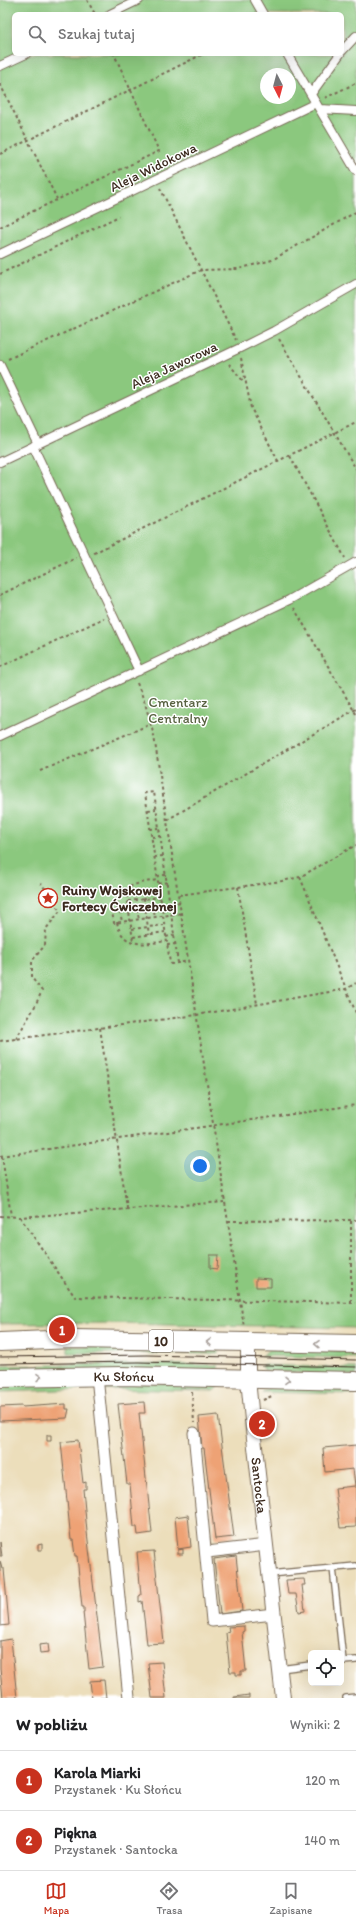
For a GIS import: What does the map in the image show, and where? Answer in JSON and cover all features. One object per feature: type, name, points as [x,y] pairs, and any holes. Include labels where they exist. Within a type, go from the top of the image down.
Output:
[{"type":"main road","name":"10","points":[[0,1342],[82,1340],[356,1344]]},
{"type":"main road","name":"Ku Słońcu","points":[[0,1378],[96,1376],[356,1381]]},
{"type":"street","points":[[114,12],[139,0]]},
{"type":"street","points":[[255,0],[262,12]]},
{"type":"street","points":[[344,49],[356,36]]},
{"type":"street","points":[[0,66],[22,56]]},
{"type":"street","points":[[288,56],[356,171]]},
{"type":"street","points":[[311,94],[339,56]]},
{"type":"street","points":[[318,106],[356,111]]},
{"type":"street","name":"Aleja Widokowa","points":[[0,254],[156,179],[318,106]]},
{"type":"street","name":"Aleja Jaworowa","points":[[0,462],[274,331],[356,284]]},
{"type":"street","points":[[0,365],[112,614],[136,673]]},
{"type":"street","points":[[0,736],[289,600],[352,564]]},
{"type":"street","points":[[248,1343],[248,1379]]},
{"type":"street","points":[[96,1376],[129,1698]]},
{"type":"street","name":"Santocka","points":[[248,1379],[283,1698]]},
{"type":"street","points":[[194,1433],[207,1552],[205,1557],[212,1621],[274,1614]]},
{"type":"street","points":[[207,1552],[266,1545]]},
{"type":"lane","points":[[269,1574],[356,1566]]},
{"type":"lane","points":[[332,1568],[341,1650]]},
{"type":"lane","points":[[344,1662],[356,1660]]},
{"type":"lane","points":[[280,1669],[308,1665]]},
{"type":"lane","points":[[346,1698],[356,1697]]},
{"type":"path","points":[[87,0],[93,12]]},
{"type":"path","points":[[0,227],[160,150],[115,56]]},
{"type":"path","points":[[0,154],[199,56]]},
{"type":"path","points":[[318,106],[356,83]]},
{"type":"path","points":[[0,84],[57,200]]},
{"type":"path","points":[[156,179],[240,348],[245,383],[251,408],[278,461]]},
{"type":"path","points":[[7,360],[201,270],[238,269],[272,260],[356,212]]},
{"type":"path","points":[[0,274],[119,216]]},
{"type":"path","points":[[274,331],[356,469]]},
{"type":"path","points":[[221,357],[245,383]]},
{"type":"path","points":[[0,595],[85,556],[356,422]]},
{"type":"path","points":[[290,455],[352,564]]},
{"type":"path","points":[[289,600],[356,714]]},
{"type":"path","points":[[0,667],[112,614]]},
{"type":"path","points":[[136,673],[151,724],[182,913],[245,1337],[248,1343]]},
{"type":"path","points":[[167,820],[355,710]]},
{"type":"path","points":[[40,771],[151,724]]},
{"type":"path","points":[[178,963],[154,792],[145,793],[170,963],[178,963],[189,961]]},
{"type":"path","points":[[147,810],[156,809]]},
{"type":"path","points":[[150,829],[159,828]]},
{"type":"path","points":[[151,837],[160,836]]},
{"type":"path","points":[[179,895],[282,881],[300,877],[356,845]]},
{"type":"path","points":[[154,857],[163,856]]},
{"type":"path","points":[[157,876],[166,875]]},
{"type":"path","points":[[300,877],[356,1013]]},
{"type":"path","points":[[117,911],[118,896],[126,889],[142,882],[158,880]]},
{"type":"path","points":[[158,884],[167,882]]},
{"type":"path","points":[[16,1039],[42,991],[32,978],[32,961],[45,945],[46,929],[60,911],[41,883]]},
{"type":"path","points":[[238,887],[258,1004]]},
{"type":"path","points":[[126,889],[133,942]]},
{"type":"path","points":[[126,894],[159,889]]},
{"type":"path","points":[[143,892],[149,935]]},
{"type":"path","points":[[127,901],[160,897]]},
{"type":"path","points":[[180,902],[112,912],[114,923],[182,913]]},
{"type":"path","points":[[153,906],[155,917]]},
{"type":"path","points":[[137,909],[139,919]]},
{"type":"path","points":[[120,911],[122,922]]},
{"type":"path","points":[[118,922],[119,931],[123,936],[133,942],[148,944],[167,941]]},
{"type":"path","points":[[131,930],[164,925]]},
{"type":"path","points":[[132,937],[165,932]]},
{"type":"path","points":[[166,937],[175,935]]},
{"type":"path","points":[[167,945],[176,944]]},
{"type":"path","points":[[0,1041],[197,1015],[346,989],[356,983]]},
{"type":"path","points":[[100,1028],[127,1208]]},
{"type":"path","points":[[11,1216],[1,1156],[356,1105]]},
{"type":"path","points":[[0,1216],[20,1217],[224,1202]]},
{"type":"path","points":[[20,1217],[75,1297],[356,1303]]},
{"type":"path","points":[[228,1220],[356,1220]]},
{"type":"path","points":[[351,1302],[352,1220]]},
{"type":"path","points":[[262,1401],[269,1396],[277,1395]]},
{"type":"green space","name":"Cmentarz Centralny","points":[[0,0],[356,0],[356,1328],[117,1323],[0,1324]]},
{"type":"green space","points":[[68,1346],[218,1348],[218,1354],[68,1353]]},
{"type":"green space","points":[[268,1350],[356,1351],[356,1358],[262,1356]]},
{"type":"green space","points":[[121,1364],[218,1365],[218,1372],[0,1373],[0,1366]]},
{"type":"green space","points":[[261,1365],[356,1368],[356,1376],[265,1371]]},
{"type":"green space","points":[[112,1383],[218,1384],[217,1388],[213,1391],[103,1389]]},
{"type":"green space","points":[[0,1384],[86,1385],[89,1389],[0,1392]]},
{"type":"green space","points":[[269,1387],[356,1387],[356,1394],[262,1392]]},
{"type":"building","points":[[210,1255],[218,1255],[217,1269],[210,1268]]},
{"type":"building","points":[[256,1278],[271,1279],[271,1287],[256,1287]]},
{"type":"building","points":[[144,1402],[145,1413],[139,1413],[152,1533],[138,1535],[137,1527],[134,1527],[130,1484],[127,1484],[118,1404]]},
{"type":"building","points":[[66,1404],[66,1409],[69,1409],[67,1418],[0,1421],[0,1407]]},
{"type":"building","points":[[218,1415],[234,1537],[215,1539],[199,1417]]},
{"type":"building","points":[[47,1435],[51,1435],[51,1441],[47,1441]]},
{"type":"building","points":[[78,1440],[83,1483],[86,1482],[86,1489],[83,1489],[103,1667],[89,1669],[83,1612],[84,1607],[82,1607],[77,1556],[75,1556],[73,1540],[71,1540],[61,1442]]},
{"type":"building","points":[[356,1445],[356,1527],[340,1528],[335,1488],[355,1486],[353,1469],[325,1472],[323,1448]]},
{"type":"building","points":[[188,1515],[191,1547],[178,1549],[175,1517]]},
{"type":"building","points":[[0,1542],[2,1556],[0,1556]]},
{"type":"building","points":[[42,1544],[42,1550],[38,1550],[38,1545]]},
{"type":"building","points":[[183,1549],[183,1554],[178,1554],[178,1550]]},
{"type":"building","points":[[154,1551],[164,1643],[147,1644],[142,1601],[139,1602],[139,1596],[141,1595],[137,1552]]},
{"type":"building","points":[[236,1556],[242,1611],[220,1614],[214,1559]]},
{"type":"building","points":[[0,1561],[2,1569],[4,1569],[9,1625],[0,1626]]},
{"type":"building","points":[[304,1579],[305,1585],[302,1585],[305,1611],[299,1612],[296,1594],[288,1594],[286,1580]]},
{"type":"building","points":[[244,1626],[244,1631],[242,1632],[246,1671],[241,1671],[241,1675],[236,1675],[236,1672],[230,1672],[226,1633],[229,1632],[228,1627]]},
{"type":"building","points":[[11,1639],[17,1698],[3,1698],[0,1669],[0,1641]]},
{"type":"building","points":[[48,1644],[49,1652],[40,1653],[39,1645]]},
{"type":"building","points":[[162,1662],[166,1698],[152,1698],[148,1663]]},
{"type":"building","points":[[104,1680],[106,1698],[92,1698],[90,1681]]},
{"type":"building","points":[[249,1695],[249,1698],[234,1698],[234,1697]]},
{"type":"tram line","points":[[0,1357],[147,1355],[356,1360]]},
{"type":"tram line","points":[[0,1364],[138,1362],[356,1367]]},
{"type":"place","name":"Ruiny Wojskowej Fortecy Ćwiczebnej","points":[[48,898]]},
{"type":"place","name":"Karola Miarki","points":[[62,1330]]},
{"type":"place","name":"Piękna","points":[[262,1424]]}]
